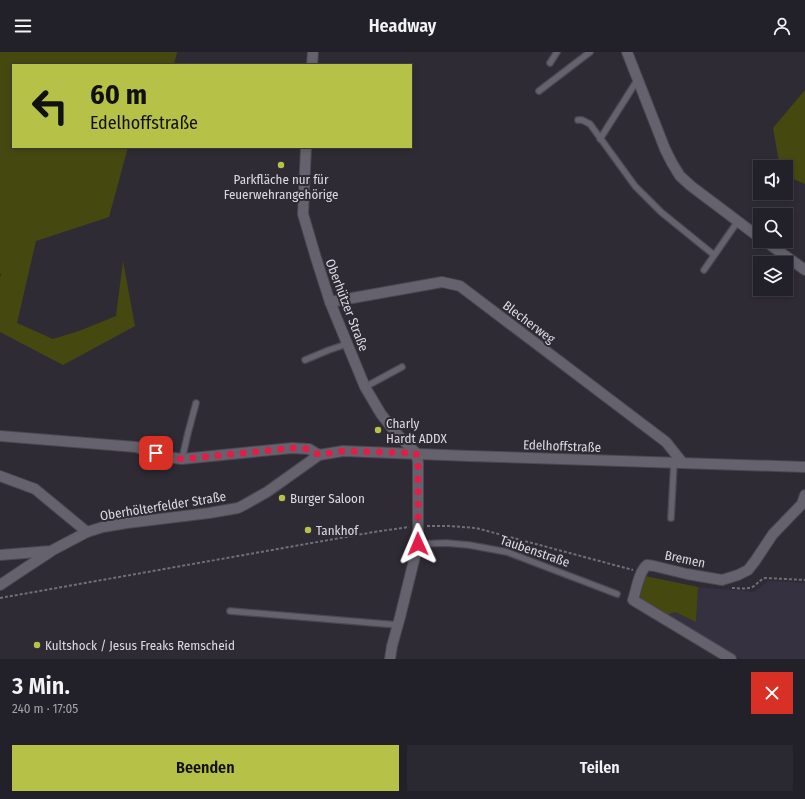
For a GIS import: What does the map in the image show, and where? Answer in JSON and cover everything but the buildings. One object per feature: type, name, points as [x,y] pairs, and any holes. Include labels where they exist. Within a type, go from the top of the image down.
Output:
[{"type":"street","points":[[312,64],[313,52]]},
{"type":"street","points":[[627,52],[665,149],[680,176],[753,233]]},
{"type":"street","name":"Oberhützer Straße","points":[[306,148],[303,214],[330,302],[365,387],[381,414],[396,433],[416,453]]},
{"type":"street","points":[[775,248],[805,270]]},
{"type":"street","name":"Blecherweg","points":[[330,302],[442,282],[460,286],[666,442],[678,462]]},
{"type":"street","points":[[0,436],[136,447],[167,457],[182,459],[292,448],[309,449],[319,455]]},
{"type":"street","name":"Edelhoffstraße","points":[[319,455],[343,451],[805,467]]},
{"type":"street","points":[[390,659],[418,544],[418,462],[416,453]]},
{"type":"street","name":"Oberhölterfelder Straße","points":[[0,555],[51,551],[87,532],[102,527],[238,508],[267,492],[319,455]]},
{"type":"street","points":[[0,476],[35,489],[87,532]]},
{"type":"street","name":"Bremen","points":[[641,572],[647,565],[722,580],[738,575],[748,570],[752,566],[773,534],[802,504],[805,495]]},
{"type":"street","points":[[0,585],[51,551]]},
{"type":"street","points":[[641,572],[633,600],[730,659]]},
{"type":"lane","points":[[550,62],[558,52]]},
{"type":"lane","points":[[538,91],[590,52]]},
{"type":"lane","points":[[600,140],[638,79]]},
{"type":"lane","points":[[578,120],[582,120],[590,124],[600,140],[635,186],[661,212],[714,255]]},
{"type":"lane","points":[[704,270],[738,222]]},
{"type":"lane","points":[[305,360],[347,344]]},
{"type":"lane","points":[[365,387],[402,367]]},
{"type":"lane","points":[[182,459],[196,403]]},
{"type":"lane","points":[[671,518],[678,462]]},
{"type":"lane","name":"Taubenstraße","points":[[418,544],[446,543],[469,545],[507,552],[617,594]]},
{"type":"lane","points":[[230,610],[398,625]]},
{"type":"path","points":[[0,598],[374,532],[418,526],[476,528],[612,566],[641,572]]},
{"type":"shaded area","points":[[768,581],[805,583],[805,659],[740,659],[666,615],[674,612],[696,622],[698,587],[754,592]]},
{"type":"green space","points":[[0,52],[177,52],[174,64],[12,64],[12,148],[128,148],[109,217],[36,241],[17,323],[53,339],[79,331],[116,316],[123,261],[135,326],[63,365],[0,332]]},
{"type":"green space","points":[[805,90],[805,184],[793,179],[793,160],[779,160],[773,128]]},
{"type":"green space","points":[[645,576],[698,587],[696,622],[675,612],[666,615],[661,610],[640,598]]},
{"type":"place","name":"Parkfläche nur für Feuerwehrangehörige","points":[[281,165]]},
{"type":"place","name":"Charly Hardt ADDX","points":[[378,430]]},
{"type":"place","name":"Burger Saloon","points":[[282,498]]},
{"type":"place","name":"Tankhof","points":[[308,530]]},
{"type":"place","name":"Kultshock / Jesus Freaks Remscheid","points":[[37,645]]},
{"type":"route","points":[[156,453],[167,457],[182,459],[292,448],[309,449],[319,455],[343,451],[416,453],[418,462],[418,544]]}]
